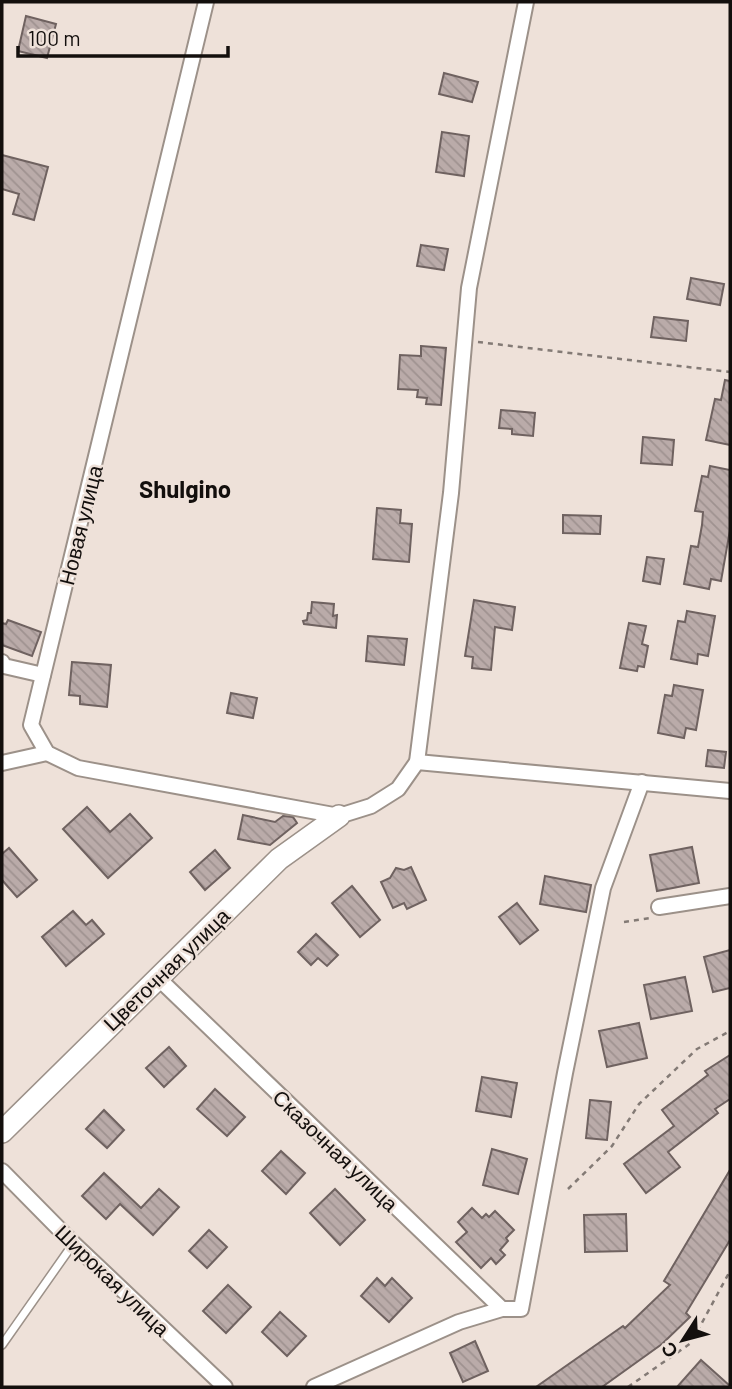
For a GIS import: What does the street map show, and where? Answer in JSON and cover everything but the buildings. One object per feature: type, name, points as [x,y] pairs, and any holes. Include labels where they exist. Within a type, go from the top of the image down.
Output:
[{"type":"street","name":"Новая улица","points":[[47,752],[31,725],[206,2]]},
{"type":"street","points":[[2,762],[47,752],[78,768],[339,816],[370,806],[398,789],[417,762],[450,493],[469,288],[526,2]]},
{"type":"street","points":[[2,663],[43,676]]},
{"type":"street","points":[[417,762],[730,791]]},
{"type":"street","points":[[314,1387],[459,1322],[502,1309],[521,1309],[603,888],[642,782]]},
{"type":"street","name":"Цветочная улица","points":[[2,1132],[279,859],[339,816]]},
{"type":"street","points":[[659,907],[730,896]]},
{"type":"street","name":"Сказочная улица","points":[[157,977],[502,1309]]},
{"type":"street","name":"Широкая улица","points":[[2,1171],[225,1387]]},
{"type":"lane","points":[[2,1345],[74,1243]]},
{"type":"path","points":[[464,341],[730,372]]},
{"type":"path","points":[[568,1189],[612,1146],[639,1104],[697,1049],[730,1031]]},
{"type":"path","points":[[628,1387],[691,1343],[730,1271]]},
{"type":"district","name":"Shulgino","points":[[185,488]]}]
